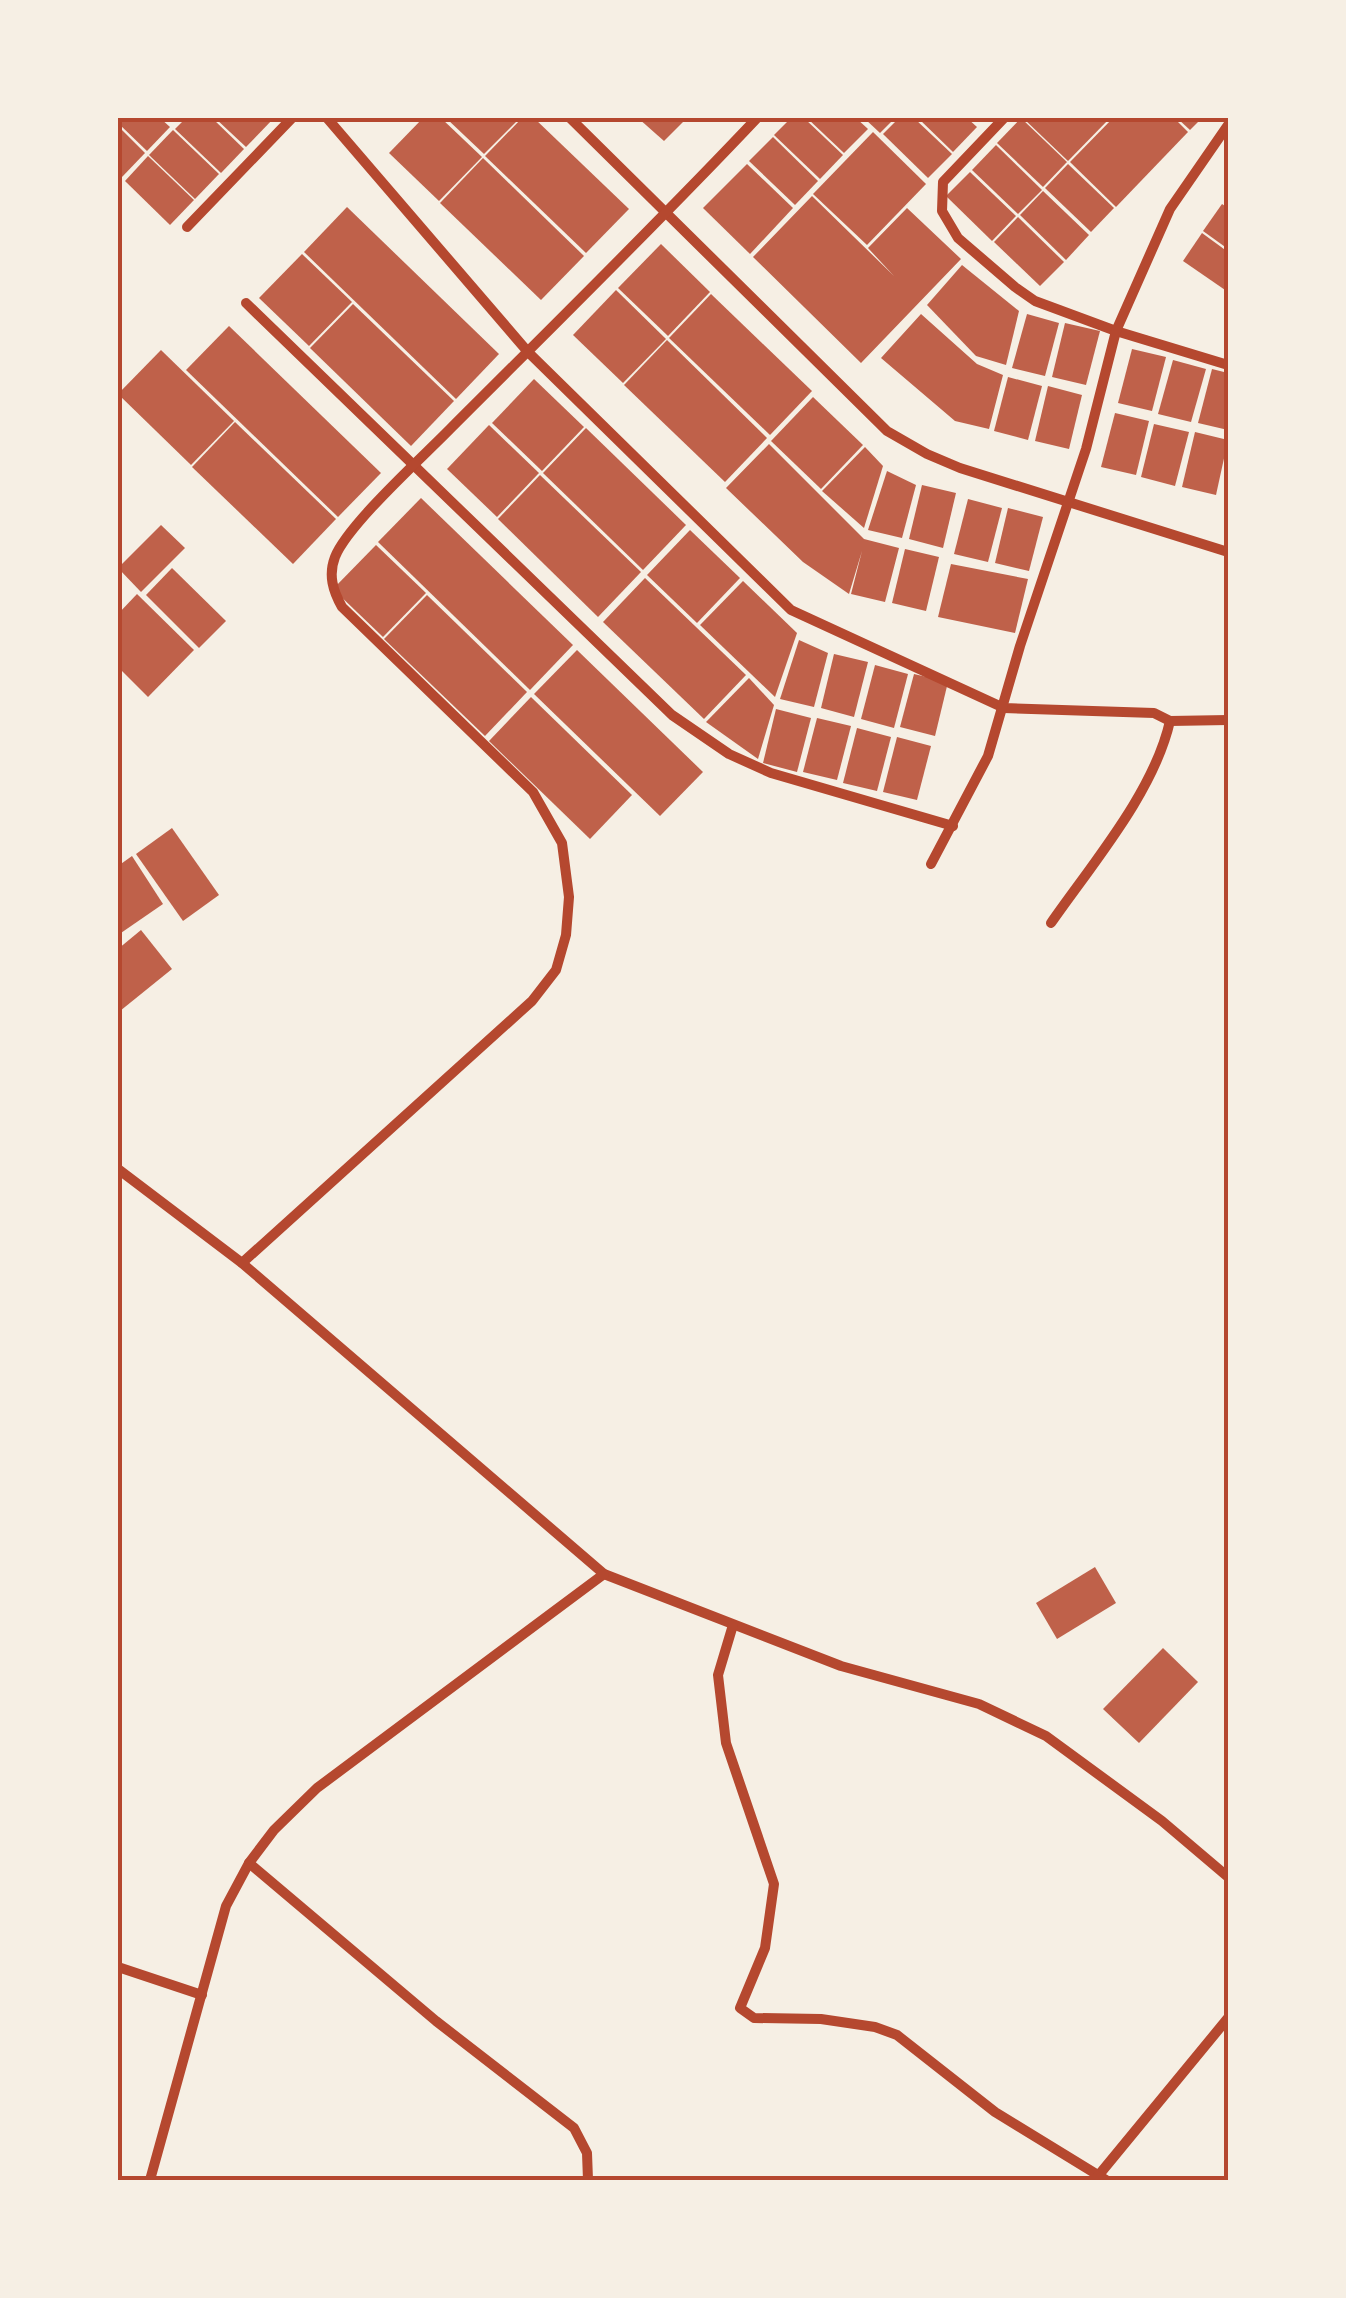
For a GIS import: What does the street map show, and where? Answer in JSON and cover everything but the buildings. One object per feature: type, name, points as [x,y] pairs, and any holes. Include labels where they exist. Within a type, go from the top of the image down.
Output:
[{"type":"street","points":[[187,226],[292,118]]},
{"type":"street","points":[[328,118],[528,352],[791,610],[1004,708],[1154,713],[1170,721],[1228,720]]},
{"type":"street","points":[[570,118],[887,431],[960,468],[1228,552]]},
{"type":"street","points":[[242,1263],[532,1001],[556,970],[566,935],[570,897],[562,843],[533,792],[342,607],[331,586],[334,558],[346,538],[414,466],[757,118]]},
{"type":"street","points":[[1004,118],[943,182],[942,211],[958,238],[1025,294],[1116,330],[1228,365]]},
{"type":"street","points":[[931,864],[988,756],[1086,449],[1116,330],[1170,209],[1228,126]]},
{"type":"street","points":[[246,303],[672,715],[729,754],[811,786],[954,826]]},
{"type":"street","points":[[1051,923],[1136,798],[1166,741],[1170,721]]},
{"type":"street","points":[[118,1169],[242,1263],[604,1574],[841,1666],[979,1704],[1046,1736],[1162,1820],[1228,1877]]},
{"type":"street","points":[[150,2180],[226,1906],[249,1862],[274,1830],[317,1788],[604,1574]]},
{"type":"street","points":[[733,1625],[718,1675],[726,1742],[774,1884],[765,1948],[740,2008],[754,2018],[821,2019],[875,2027],[897,2035],[995,2112],[1102,2178],[1228,2018]]},
{"type":"street","points":[[249,1862],[436,2021],[574,2128],[587,2153],[588,2180]]},
{"type":"street","points":[[118,1967],[202,1995]]}]
